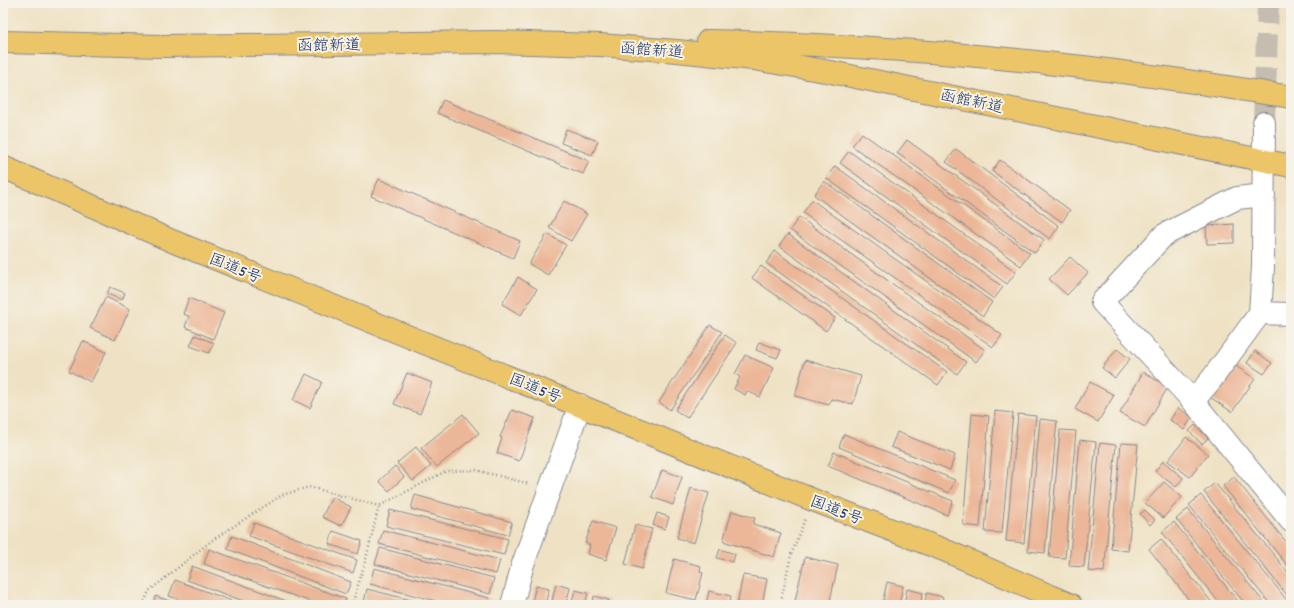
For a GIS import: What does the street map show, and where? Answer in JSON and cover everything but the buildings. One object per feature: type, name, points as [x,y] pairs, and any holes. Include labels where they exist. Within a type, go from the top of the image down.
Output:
[{"type":"highway","points":[[495,42],[670,40],[860,46],[1064,65],[1291,97]]},
{"type":"highway","name":"函館新道","points":[[3,42],[162,46],[495,42],[600,45],[677,51],[754,59],[921,89],[1291,166]]},
{"type":"highway","name":"国道5号","points":[[3,167],[172,241],[813,500],[944,550],[1070,605]]},
{"type":"street","points":[[1194,401],[1212,380],[1260,313],[1263,267],[1264,123]]},
{"type":"street","points":[[1264,196],[1236,198],[1164,235],[1102,302],[1194,401],[1291,521]]},
{"type":"street","points":[[1260,313],[1291,314]]},
{"type":"street","points":[[512,605],[523,564],[580,405]]},
{"type":"path","points":[[143,605],[149,590],[211,541],[282,495],[309,487],[379,506],[446,471],[476,470],[550,489]]},
{"type":"path","points":[[780,605],[791,555],[813,500]]},
{"type":"path","points":[[352,605],[366,559],[379,506]]},
{"type":"tunnel","points":[[1264,123],[1268,3]]}]
